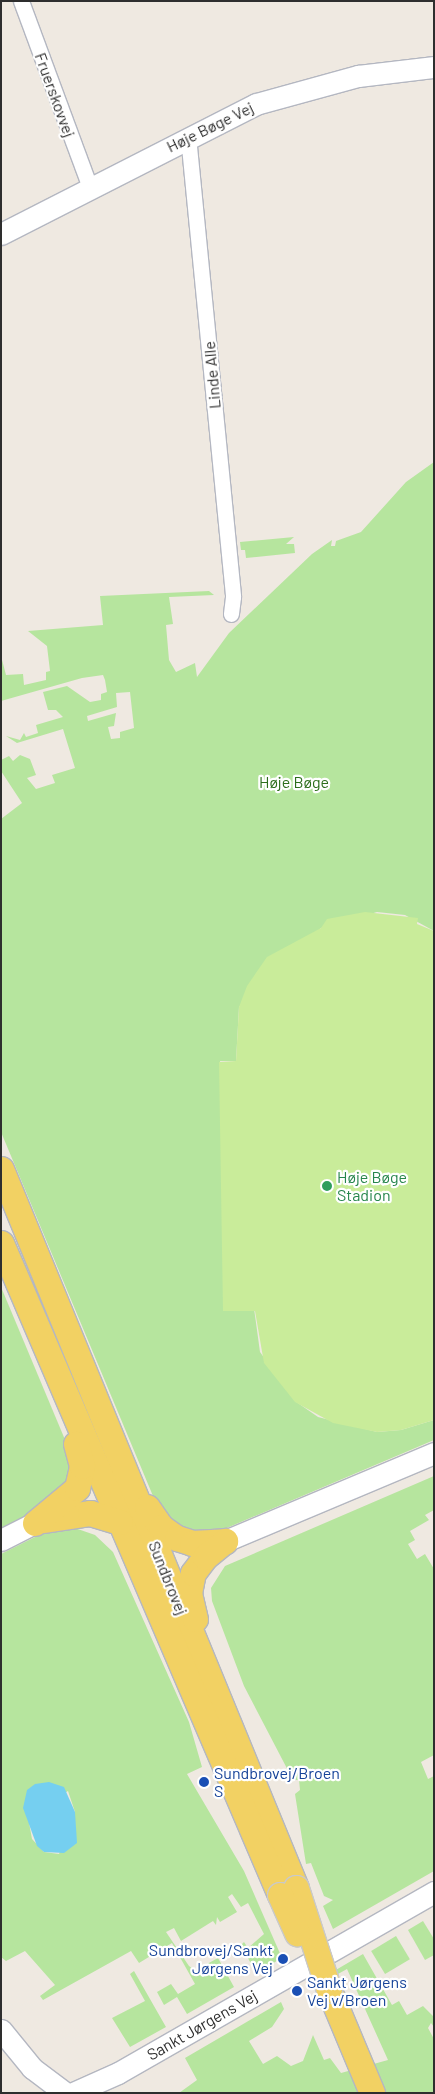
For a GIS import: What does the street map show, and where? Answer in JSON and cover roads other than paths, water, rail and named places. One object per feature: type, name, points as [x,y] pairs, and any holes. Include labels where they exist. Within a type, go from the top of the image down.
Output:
[{"type":"main road","name":"Sundbrovej","points":[[1,1169],[121,1455],[329,1990],[372,2093]]},
{"type":"main road","name":"Sundbrovej","points":[[1,1243],[120,1522],[289,1886]]},
{"type":"main road","points":[[15,1275],[24,1318],[82,1466],[80,1483],[70,1497],[35,1523]]},
{"type":"main road","points":[[121,1455],[151,1513],[168,1533],[192,1543],[225,1541]]},
{"type":"main road","points":[[35,1523],[76,1514],[102,1515],[120,1522]]},
{"type":"main road","points":[[225,1541],[205,1557],[193,1573],[190,1601],[264,1792],[289,1886]]},
{"type":"main road","points":[[315,1961],[347,2035]]},
{"type":"street","name":"Fruerskovvej","points":[[21,1],[90,188]]},
{"type":"street","name":"Høje Bøge Vej","points":[[1,234],[188,136],[256,104],[313,86],[385,71],[434,67]]},
{"type":"street","name":"Linde Alle","points":[[188,136],[232,591],[231,614]]},
{"type":"street","points":[[225,1541],[434,1453]]},
{"type":"street","points":[[1,1540],[35,1523]]},
{"type":"street","name":"Sankt Jørgens Vej","points":[[73,2093],[118,2073],[434,1892]]},
{"type":"street","points":[[1,2030],[32,2068],[66,2093]]},
{"type":"water","points":[[49,1782],[64,1787],[75,1812],[77,1843],[64,1853],[44,1852],[37,1846],[23,1808],[27,1790],[35,1784]]},
{"type":"place","name":"Høje Bøge Stadion","points":[[327,1186]]},
{"type":"place","name":"Sundbrovej/Broen S","points":[[204,1782]]},
{"type":"place","name":"Sundbrovej/Sankt Jørgens Vej","points":[[283,1959]]},
{"type":"place","name":"Sankt Jørgens Vej v/Broen","points":[[297,1991]]},
{"type":"park label","name":"Høje Bøge","points":[[294,782]]}]
